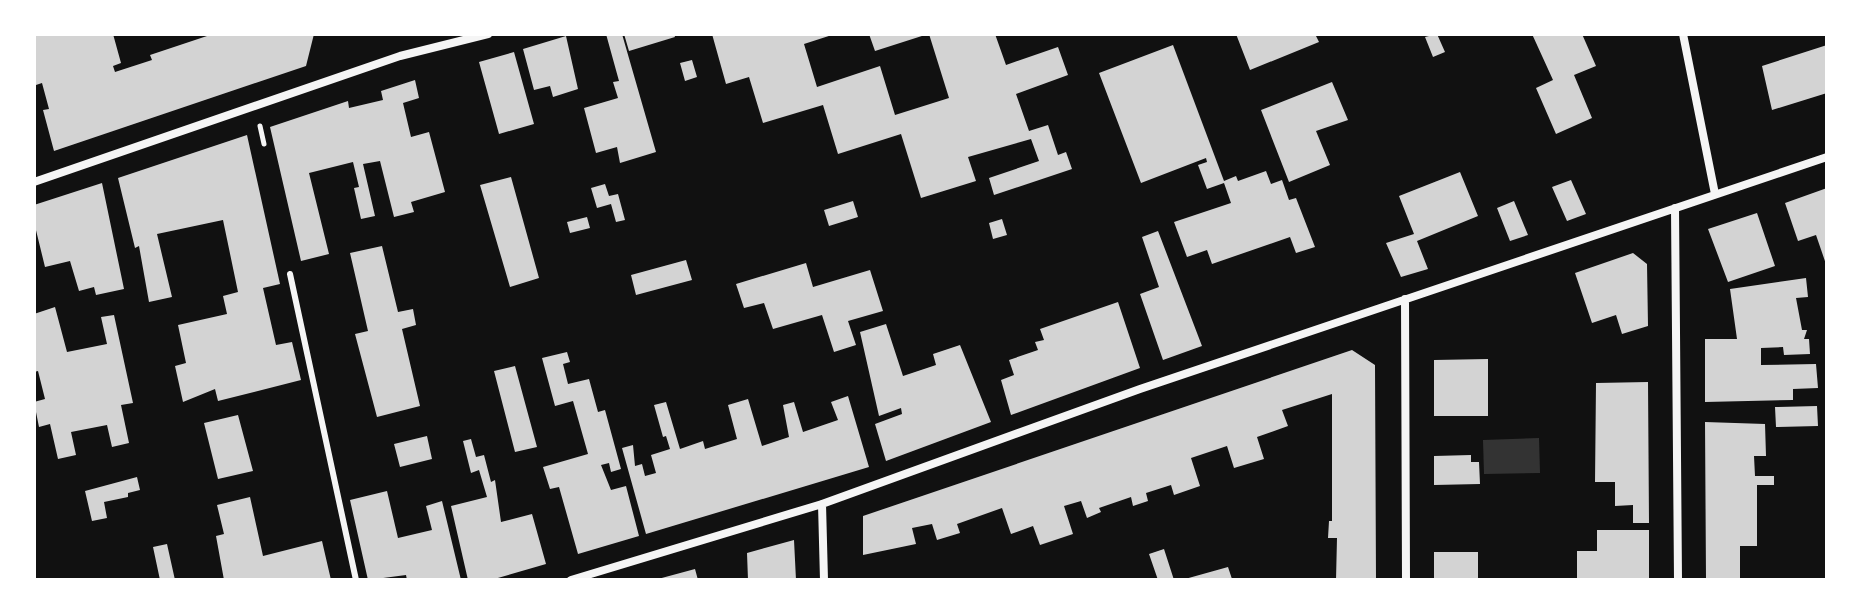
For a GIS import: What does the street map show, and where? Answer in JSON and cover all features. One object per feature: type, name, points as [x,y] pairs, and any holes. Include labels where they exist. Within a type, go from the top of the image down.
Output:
[{"type":"street","points":[[34,182],[400,56],[488,34]]},
{"type":"street","points":[[1683,34],[1715,194]]},
{"type":"street","points":[[571,580],[822,504],[1140,389],[1827,157]]},
{"type":"street","points":[[1675,208],[1678,580]]},
{"type":"street","points":[[1405,299],[1406,580]]},
{"type":"street","points":[[822,504],[824,580]]},
{"type":"lane","points":[[290,274],[356,580]]},
{"type":"shaded area","points":[[1539,438],[1540,473],[1484,474],[1483,440]]},
{"type":"building","points":[[34,34],[113,34],[121,63],[113,66],[115,72],[152,60],[150,55],[213,34],[314,34],[306,66],[54,151],[43,110],[49,109],[42,83],[36,85],[34,77]]},
{"type":"building","points":[[606,34],[622,34],[656,152],[620,163],[617,147],[596,153],[584,108],[618,98],[613,82],[619,81]]},
{"type":"building","points":[[624,34],[674,34],[675,37],[629,51]]},
{"type":"building","points":[[712,34],[835,34],[804,44],[817,87],[880,66],[895,115],[949,98],[929,34],[995,34],[1006,65],[1058,47],[1068,75],[1016,94],[1029,131],[1048,125],[1058,155],[1066,152],[1072,169],[994,195],[989,178],[1039,161],[1031,139],[968,157],[976,181],[921,198],[901,134],[838,154],[823,105],[763,123],[749,77],[726,84]]},
{"type":"building","points":[[869,34],[925,34],[925,35],[875,51]]},
{"type":"building","points":[[1236,34],[1315,34],[1319,42],[1250,70]]},
{"type":"building","points":[[1437,34],[1445,52],[1433,57],[1425,37]]},
{"type":"building","points":[[1532,34],[1582,34],[1596,66],[1574,75],[1592,118],[1556,134],[1536,88],[1553,80]]},
{"type":"building","points":[[566,36],[578,89],[553,97],[550,86],[534,90],[523,49]]},
{"type":"building","points":[[1173,45],[1224,181],[1236,176],[1238,181],[1266,171],[1271,184],[1282,180],[1289,200],[1296,198],[1315,247],[1296,253],[1290,237],[1212,264],[1207,250],[1187,257],[1174,222],[1231,203],[1224,183],[1207,189],[1198,165],[1207,162],[1206,158],[1141,183],[1099,73]]},
{"type":"building","points":[[1827,45],[1827,93],[1772,110],[1762,66]]},
{"type":"building","points":[[514,52],[534,124],[499,134],[479,62]]},
{"type":"building","points":[[692,60],[697,77],[685,81],[680,63]]},
{"type":"building","points":[[415,80],[419,98],[403,103],[411,137],[429,132],[445,192],[411,202],[414,212],[394,217],[380,161],[363,164],[375,216],[361,219],[354,188],[359,187],[353,162],[309,173],[329,254],[301,261],[270,127],[348,101],[349,108],[383,100],[381,91]]},
{"type":"building","points":[[1332,82],[1348,120],[1316,131],[1330,165],[1289,182],[1261,110]]},
{"type":"building","points":[[247,135],[280,284],[263,288],[276,345],[292,342],[301,380],[218,401],[215,389],[183,402],[175,366],[186,363],[178,325],[227,314],[223,296],[238,292],[223,220],[157,234],[172,297],[149,302],[139,246],[135,248],[118,178]]},
{"type":"building","points":[[1460,172],[1478,216],[1417,241],[1428,269],[1401,277],[1386,243],[1414,234],[1399,196]]},
{"type":"building","points":[[511,177],[539,278],[510,287],[480,185]]},
{"type":"building","points":[[1571,180],[1586,214],[1567,221],[1552,187]]},
{"type":"building","points":[[102,183],[124,289],[96,295],[94,287],[79,291],[70,261],[45,267],[34,222],[34,205]]},
{"type":"building","points":[[605,184],[609,196],[618,194],[625,220],[616,222],[611,204],[597,208],[591,188]]},
{"type":"building","points":[[1827,188],[1827,267],[1816,235],[1798,241],[1785,203]]},
{"type":"building","points":[[853,201],[858,217],[829,226],[824,210]]},
{"type":"building","points":[[1514,201],[1528,235],[1510,241],[1497,208]]},
{"type":"building","points":[[1757,213],[1775,266],[1728,282],[1708,229]]},
{"type":"building","points":[[587,217],[590,228],[570,233],[567,222]]},
{"type":"building","points":[[1002,219],[1007,235],[993,239],[989,223]]},
{"type":"building","points":[[1158,231],[1202,346],[1163,360],[1140,294],[1159,287],[1142,237]]},
{"type":"building","points":[[382,246],[398,312],[413,309],[416,325],[402,329],[420,406],[377,417],[355,334],[368,331],[350,253]]},
{"type":"building","points":[[1633,253],[1647,264],[1648,326],[1622,334],[1616,315],[1592,323],[1575,273]]},
{"type":"building","points":[[686,260],[692,280],[636,295],[631,275]]},
{"type":"building","points":[[806,263],[813,287],[870,270],[883,311],[848,321],[856,345],[834,352],[822,315],[773,329],[764,303],[744,308],[736,284]]},
{"type":"building","points":[[1806,278],[1808,297],[1796,298],[1802,330],[1807,330],[1804,339],[1809,339],[1810,354],[1784,355],[1783,347],[1761,348],[1761,365],[1816,364],[1818,388],[1793,389],[1793,400],[1705,402],[1705,339],[1737,339],[1730,289]]},
{"type":"building","points":[[1118,302],[1140,368],[1011,415],[1001,380],[1014,375],[1009,360],[1038,350],[1035,342],[1044,340],[1040,329]]},
{"type":"building","points":[[55,307],[67,352],[107,344],[101,317],[114,315],[133,403],[121,405],[129,443],[112,447],[107,425],[71,432],[76,455],[58,459],[50,424],[39,427],[34,402],[45,399],[38,371],[34,372],[34,314]]},
{"type":"building","points":[[886,324],[903,376],[936,365],[933,354],[960,345],[991,422],[886,461],[875,424],[902,414],[901,408],[879,416],[860,332]]},
{"type":"building","points":[[1352,350],[1375,365],[1376,580],[1336,580],[1337,538],[1328,538],[1329,521],[1332,521],[1332,394],[1282,410],[1288,426],[1257,437],[1264,459],[1234,468],[1227,446],[1191,458],[1200,486],[1174,495],[1171,485],[1146,493],[1148,501],[1133,506],[1131,497],[1099,508],[1101,512],[1087,518],[1081,501],[1064,506],[1073,534],[1040,545],[1033,526],[1011,534],[1002,508],[957,524],[960,533],[937,540],[932,524],[912,528],[916,544],[863,555],[863,516]]},
{"type":"building","points":[[567,352],[570,362],[563,364],[568,384],[589,379],[598,412],[605,410],[621,469],[611,472],[609,463],[601,465],[611,490],[626,486],[639,536],[578,554],[559,487],[550,489],[543,467],[588,454],[573,401],[555,406],[542,358]]},
{"type":"building","points":[[1488,359],[1488,416],[1434,416],[1434,360]]},
{"type":"building","points":[[515,366],[537,447],[515,452],[494,371]]},
{"type":"building","points":[[1648,382],[1649,523],[1633,523],[1633,505],[1615,506],[1615,482],[1595,482],[1596,383]]},
{"type":"building","points":[[848,396],[869,467],[646,534],[622,448],[633,445],[635,466],[642,464],[645,476],[656,473],[651,455],[670,449],[666,436],[663,437],[654,405],[666,402],[680,449],[703,441],[705,449],[737,439],[728,405],[748,399],[762,446],[789,437],[783,405],[794,402],[803,432],[838,420],[831,402]]},
{"type":"building","points":[[1817,406],[1818,426],[1776,427],[1775,407]]},
{"type":"building","points":[[238,415],[253,471],[218,479],[204,423]]},
{"type":"building","points":[[1705,422],[1765,424],[1766,456],[1754,456],[1755,476],[1774,476],[1774,485],[1757,485],[1757,546],[1740,546],[1740,580],[1706,580]]},
{"type":"building","points":[[427,436],[432,459],[400,467],[394,444]]},
{"type":"building","points":[[471,439],[476,457],[484,455],[491,482],[495,480],[501,522],[532,514],[546,564],[491,580],[468,580],[451,506],[487,497],[479,470],[471,473],[463,441]]},
{"type":"building","points":[[1471,455],[1471,462],[1479,462],[1480,484],[1434,485],[1434,456]]},
{"type":"building","points":[[137,477],[140,490],[128,493],[128,497],[104,502],[107,518],[92,521],[85,491]]},
{"type":"building","points":[[387,491],[398,538],[432,530],[426,506],[442,501],[461,580],[407,580],[406,575],[368,580],[350,500]]},
{"type":"building","points":[[250,497],[263,556],[322,541],[331,580],[224,580],[216,536],[224,534],[217,505]]},
{"type":"building","points":[[1597,530],[1649,530],[1649,580],[1577,580],[1577,551],[1597,551]]},
{"type":"building","points":[[794,540],[796,580],[748,580],[747,553]]},
{"type":"building","points":[[167,544],[175,580],[160,580],[153,547]]},
{"type":"building","points":[[1164,549],[1174,580],[1158,580],[1149,554]]},
{"type":"building","points":[[1434,552],[1478,552],[1478,580],[1434,580]]},
{"type":"building","points":[[1228,567],[1232,579],[1185,580],[1185,579]]},
{"type":"building","points":[[695,569],[698,580],[658,580],[658,579]]}]
